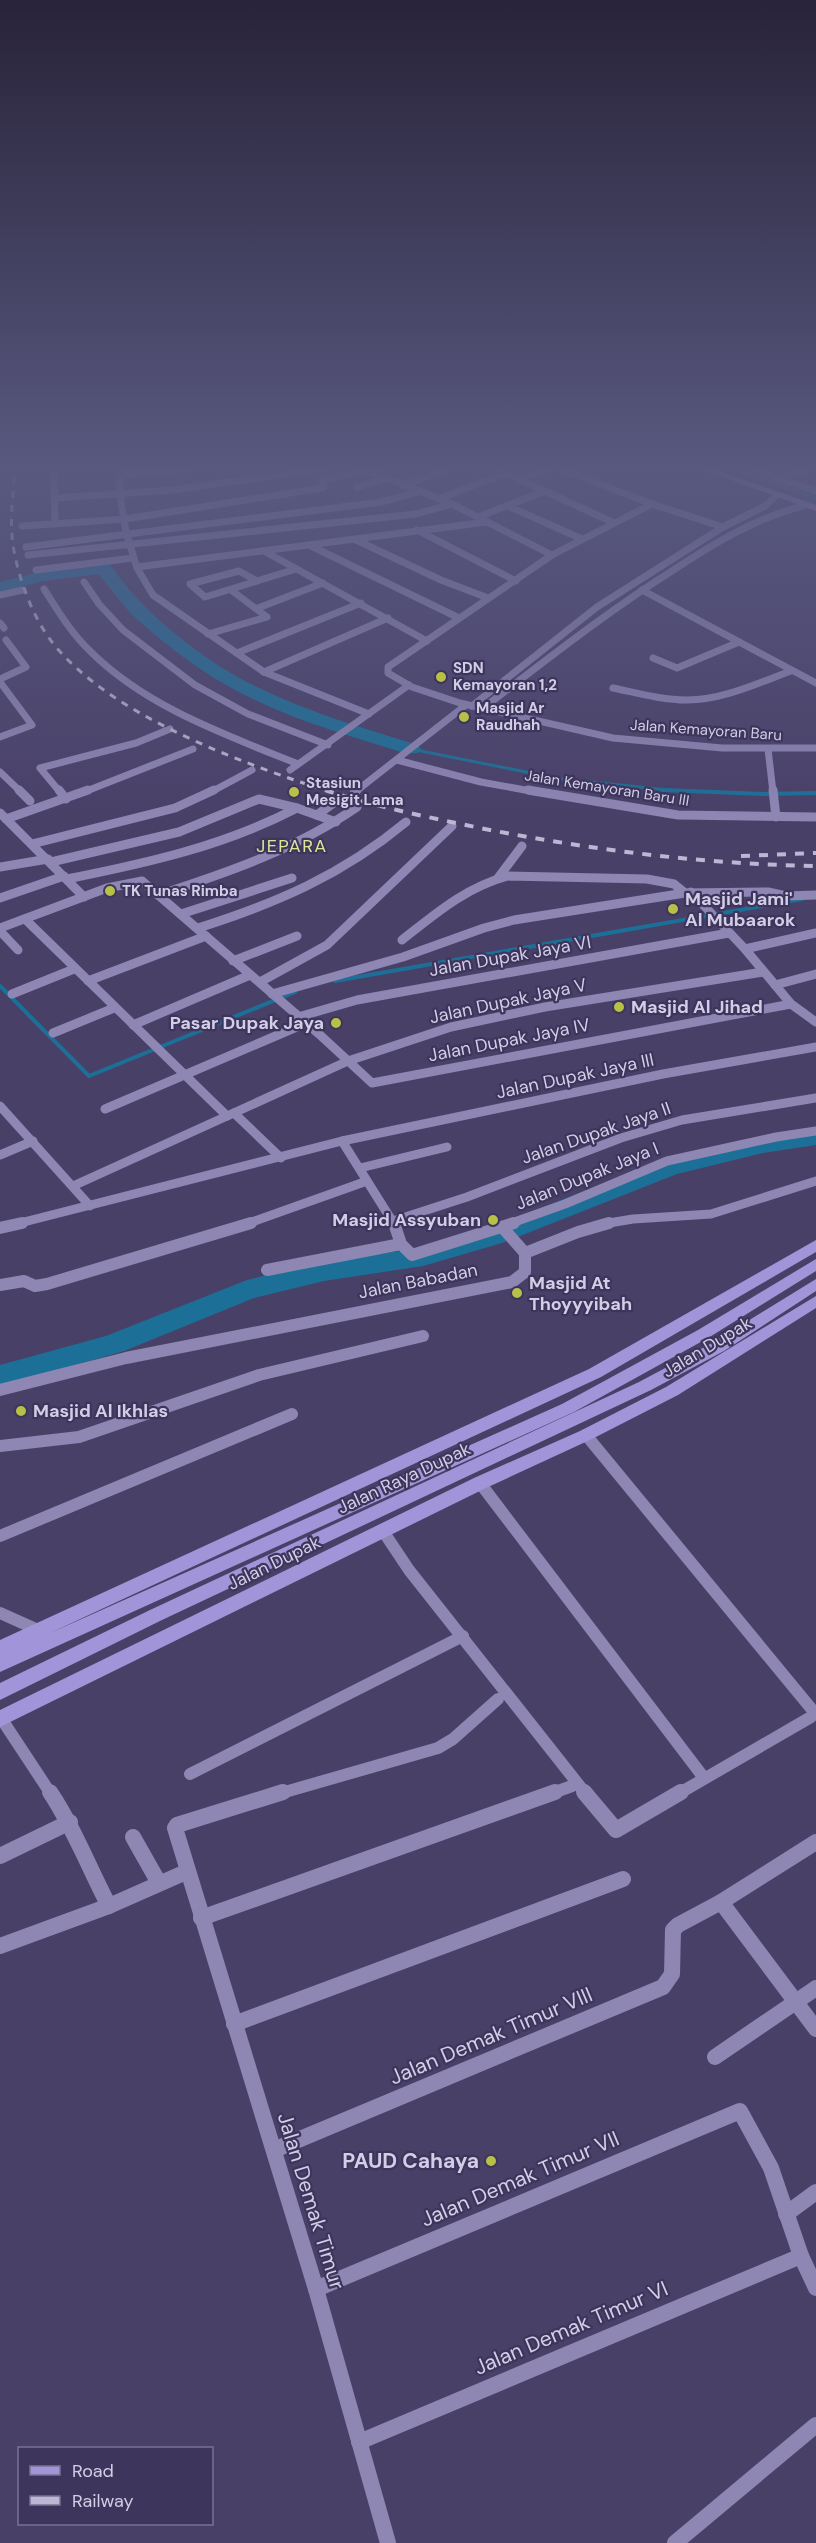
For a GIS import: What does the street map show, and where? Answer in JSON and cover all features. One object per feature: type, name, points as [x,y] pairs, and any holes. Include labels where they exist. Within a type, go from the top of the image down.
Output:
[{"type":"main road","name":"Jalan Dupak","points":[[0,1648],[617,1361],[816,1245]]},
{"type":"main road","name":"Jalan Raya Dupak","points":[[0,1664],[568,1408],[666,1355],[816,1264]]},
{"type":"main road","name":"Jalan Raya Dupak","points":[[0,1692],[156,1615],[645,1386],[718,1347],[816,1284]]},
{"type":"main road","name":"Jalan Dupak","points":[[1,1719],[672,1391],[816,1301]]},
{"type":"main road","points":[[513,1409],[527,1427]]},
{"type":"street","points":[[84,582],[101,610],[122,631],[191,683],[264,721],[328,744]]},
{"type":"street","points":[[143,582],[153,595],[264,672],[369,714]]},
{"type":"street","points":[[199,582],[190,584],[205,597],[257,582]]},
{"type":"street","points":[[319,582],[427,640],[515,582]]},
{"type":"street","points":[[384,582],[459,618]]},
{"type":"street","points":[[445,582],[488,598]]},
{"type":"street","points":[[354,793],[574,625],[639,582]]},
{"type":"street","points":[[482,709],[588,628],[655,582]]},
{"type":"street","points":[[258,609],[323,584]]},
{"type":"street","points":[[44,589],[58,616],[96,656],[119,675],[161,702],[298,764]]},
{"type":"street","points":[[0,595],[23,590]]},
{"type":"street","points":[[642,590],[816,683]]},
{"type":"street","points":[[208,634],[266,618],[266,615],[231,591]]},
{"type":"street","points":[[237,653],[361,603]]},
{"type":"street","points":[[264,672],[388,618]]},
{"type":"street","points":[[574,625],[588,628]]},
{"type":"street","points":[[0,737],[29,728],[32,724],[0,680],[26,667],[6,640]]},
{"type":"street","name":"Jalan Kemayoran Baru","points":[[427,640],[388,668],[388,673],[409,685],[469,706],[628,740],[670,744],[816,748]]},
{"type":"street","points":[[653,658],[670,668],[677,668],[740,642]]},
{"type":"street","points":[[613,688],[683,699],[702,699],[791,670]]},
{"type":"street","points":[[290,770],[409,685]]},
{"type":"street","points":[[66,799],[40,768],[136,743],[170,729]]},
{"type":"street","points":[[768,748],[776,817]]},
{"type":"street","points":[[0,827],[6,819],[66,799],[193,749]]},
{"type":"street","name":"Jalan Kemayoran Baru III","points":[[397,760],[482,782],[632,809],[678,815],[816,817]]},
{"type":"street","points":[[32,844],[175,808],[198,799],[252,770]]},
{"type":"street","points":[[0,772],[30,801]]},
{"type":"street","points":[[0,867],[97,853],[179,832],[263,799],[317,814],[336,822]]},
{"type":"street","points":[[317,814],[339,799]]},
{"type":"street","points":[[159,895],[266,859],[298,845],[357,807]]},
{"type":"street","points":[[0,898],[66,878],[169,858],[218,844],[297,808]]},
{"type":"street","points":[[6,819],[84,897]]},
{"type":"street","points":[[198,928],[267,906],[306,890],[359,860],[406,822]]},
{"type":"street","points":[[260,982],[327,945],[452,826]]},
{"type":"street","points":[[498,878],[522,846]]},
{"type":"street","points":[[402,940],[457,898],[498,878],[508,876],[629,877],[664,881],[688,892],[745,949],[791,1004],[816,1022]]},
{"type":"street","points":[[181,914],[292,878]]},
{"type":"street","points":[[18,950],[0,929],[107,888],[142,881],[348,1061]]},
{"type":"street","points":[[275,997],[403,957],[500,923],[688,892],[768,892],[786,896],[816,895]]},
{"type":"street","points":[[25,919],[182,1074],[281,1158]]},
{"type":"street","name":"Jalan Dupak Jaya VI","points":[[105,1109],[302,1020],[386,994],[729,933]]},
{"type":"street","points":[[745,949],[816,933]]},
{"type":"street","points":[[88,981],[206,936]]},
{"type":"street","points":[[233,961],[297,936]]},
{"type":"street","points":[[12,994],[74,969]]},
{"type":"street","name":"Jalan Dupak Jaya V","points":[[73,1186],[348,1061],[465,1023],[763,972]]},
{"type":"street","points":[[775,985],[816,974]]},
{"type":"street","points":[[133,1025],[250,975]]},
{"type":"street","name":"Jalan Dupak Jaya IV","points":[[348,1061],[372,1083],[791,1004]]},
{"type":"street","points":[[52,1033],[114,1008]]},
{"type":"street","name":"Jalan Dupak Jaya III","points":[[0,1227],[342,1141],[663,1074],[816,1047]]},
{"type":"street","name":"Jalan Dupak Jaya II","points":[[393,1221],[467,1197],[621,1138],[682,1120],[816,1098]]},
{"type":"street","points":[[0,1106],[90,1206]]},
{"type":"street","name":"Jalan Dupak Jaya I","points":[[401,1244],[412,1255],[503,1228],[667,1161],[776,1137],[816,1131]]},
{"type":"street","points":[[0,1155],[33,1141]]},
{"type":"street","points":[[267,1270],[401,1244],[393,1221],[342,1141]]},
{"type":"street","points":[[360,1168],[447,1147]]},
{"type":"street","points":[[0,1285],[24,1281],[35,1286],[47,1284],[257,1221],[367,1181]]},
{"type":"street","points":[[503,1228],[525,1253],[601,1225],[633,1218],[686,1218],[710,1214],[741,1207],[816,1181]]},
{"type":"street","name":"Jalan Babadan","points":[[0,1390],[136,1356],[512,1282],[525,1272],[525,1253]]},
{"type":"street","points":[[0,1446],[79,1437],[163,1410],[259,1375],[423,1336]]},
{"type":"street","points":[[0,1536],[292,1414]]},
{"type":"street","points":[[383,1531],[409,1570],[613,1828],[619,1828],[811,1717],[814,1712],[586,1435]]},
{"type":"street","points":[[480,1483],[704,1778]]},
{"type":"street","points":[[0,1613],[38,1630]]},
{"type":"street","points":[[190,1774],[463,1636]]},
{"type":"street","name":"Jalan Demak Timur","points":[[388,2543],[316,2289],[186,1872],[175,1828],[177,1825],[312,1783],[438,1748],[453,1739],[498,1699]]},
{"type":"street","points":[[1,1719],[70,1822],[84,1857],[109,1906]]},
{"type":"street","points":[[201,1918],[572,1786]]},
{"type":"street","points":[[0,1856],[70,1822]]},
{"type":"street","points":[[133,1837],[159,1883]]},
{"type":"street","points":[[816,1842],[721,1902],[816,2029]]},
{"type":"street","points":[[0,1946],[109,1906],[186,1872]]},
{"type":"street","points":[[234,2024],[623,1879]]},
{"type":"street","name":"Jalan Demak Timur VIII","points":[[274,2150],[663,1986],[672,1974],[673,1930],[721,1902]]},
{"type":"street","points":[[715,2057],[816,1988]]},
{"type":"street","name":"Jalan Demak Timur VII","points":[[316,2289],[740,2111],[771,2168],[786,2214]]},
{"type":"street","points":[[816,2192],[786,2214],[801,2256],[816,2288]]},
{"type":"street","name":"Jalan Demak Timur VI","points":[[360,2442],[801,2256]]},
{"type":"street","points":[[675,2543],[816,2425]]},
{"type":"waterway","points":[[0,587],[21,582]]},
{"type":"waterway","points":[[113,582],[144,616],[168,636],[215,670],[248,690],[326,722],[411,749]]},
{"type":"waterway","points":[[411,749],[561,779],[672,790]]},
{"type":"waterway","points":[[662,790],[672,790]]},
{"type":"waterway","points":[[672,790],[765,794],[816,793]]},
{"type":"waterway","points":[[672,790],[688,792]]},
{"type":"waterway","points":[[335,981],[802,899]]},
{"type":"waterway","points":[[0,986],[89,1076],[295,992]]},
{"type":"waterway","points":[[0,1376],[114,1344],[247,1290],[324,1271],[423,1257],[493,1237],[670,1167],[763,1145],[816,1137]]},
{"type":"railway","points":[[22,582],[38,620],[52,642],[77,669],[108,693],[180,734],[258,767],[330,792]]},
{"type":"railway","points":[[325,790],[422,816],[564,843],[690,859],[816,866]]},
{"type":"railway","points":[[741,856],[816,853]]},
{"type":"place","name":"SDN Kemayoran 1,2","points":[[441,677]]},
{"type":"place","name":"Masjid Ar Raudhah","points":[[464,717]]},
{"type":"place","name":"Stasiun Mesigit Lama","points":[[294,792]]},
{"type":"place","name":"TK Tunas Rimba","points":[[110,891]]},
{"type":"place","name":"Masjid Jami' Al Mubaarok","points":[[673,909]]},
{"type":"place","name":"Masjid Al Jihad","points":[[619,1007]]},
{"type":"place","name":"Pasar Dupak Jaya","points":[[336,1023]]},
{"type":"place","name":"Masjid Assyuban","points":[[493,1220]]},
{"type":"place","name":"Masjid At Thoyyyibah","points":[[517,1293]]},
{"type":"place","name":"Masjid Al Ikhlas","points":[[21,1411]]},
{"type":"place","name":"PAUD Cahaya","points":[[491,2161]]},
{"type":"district","name":"JEPARA","points":[[292,846]]}]
